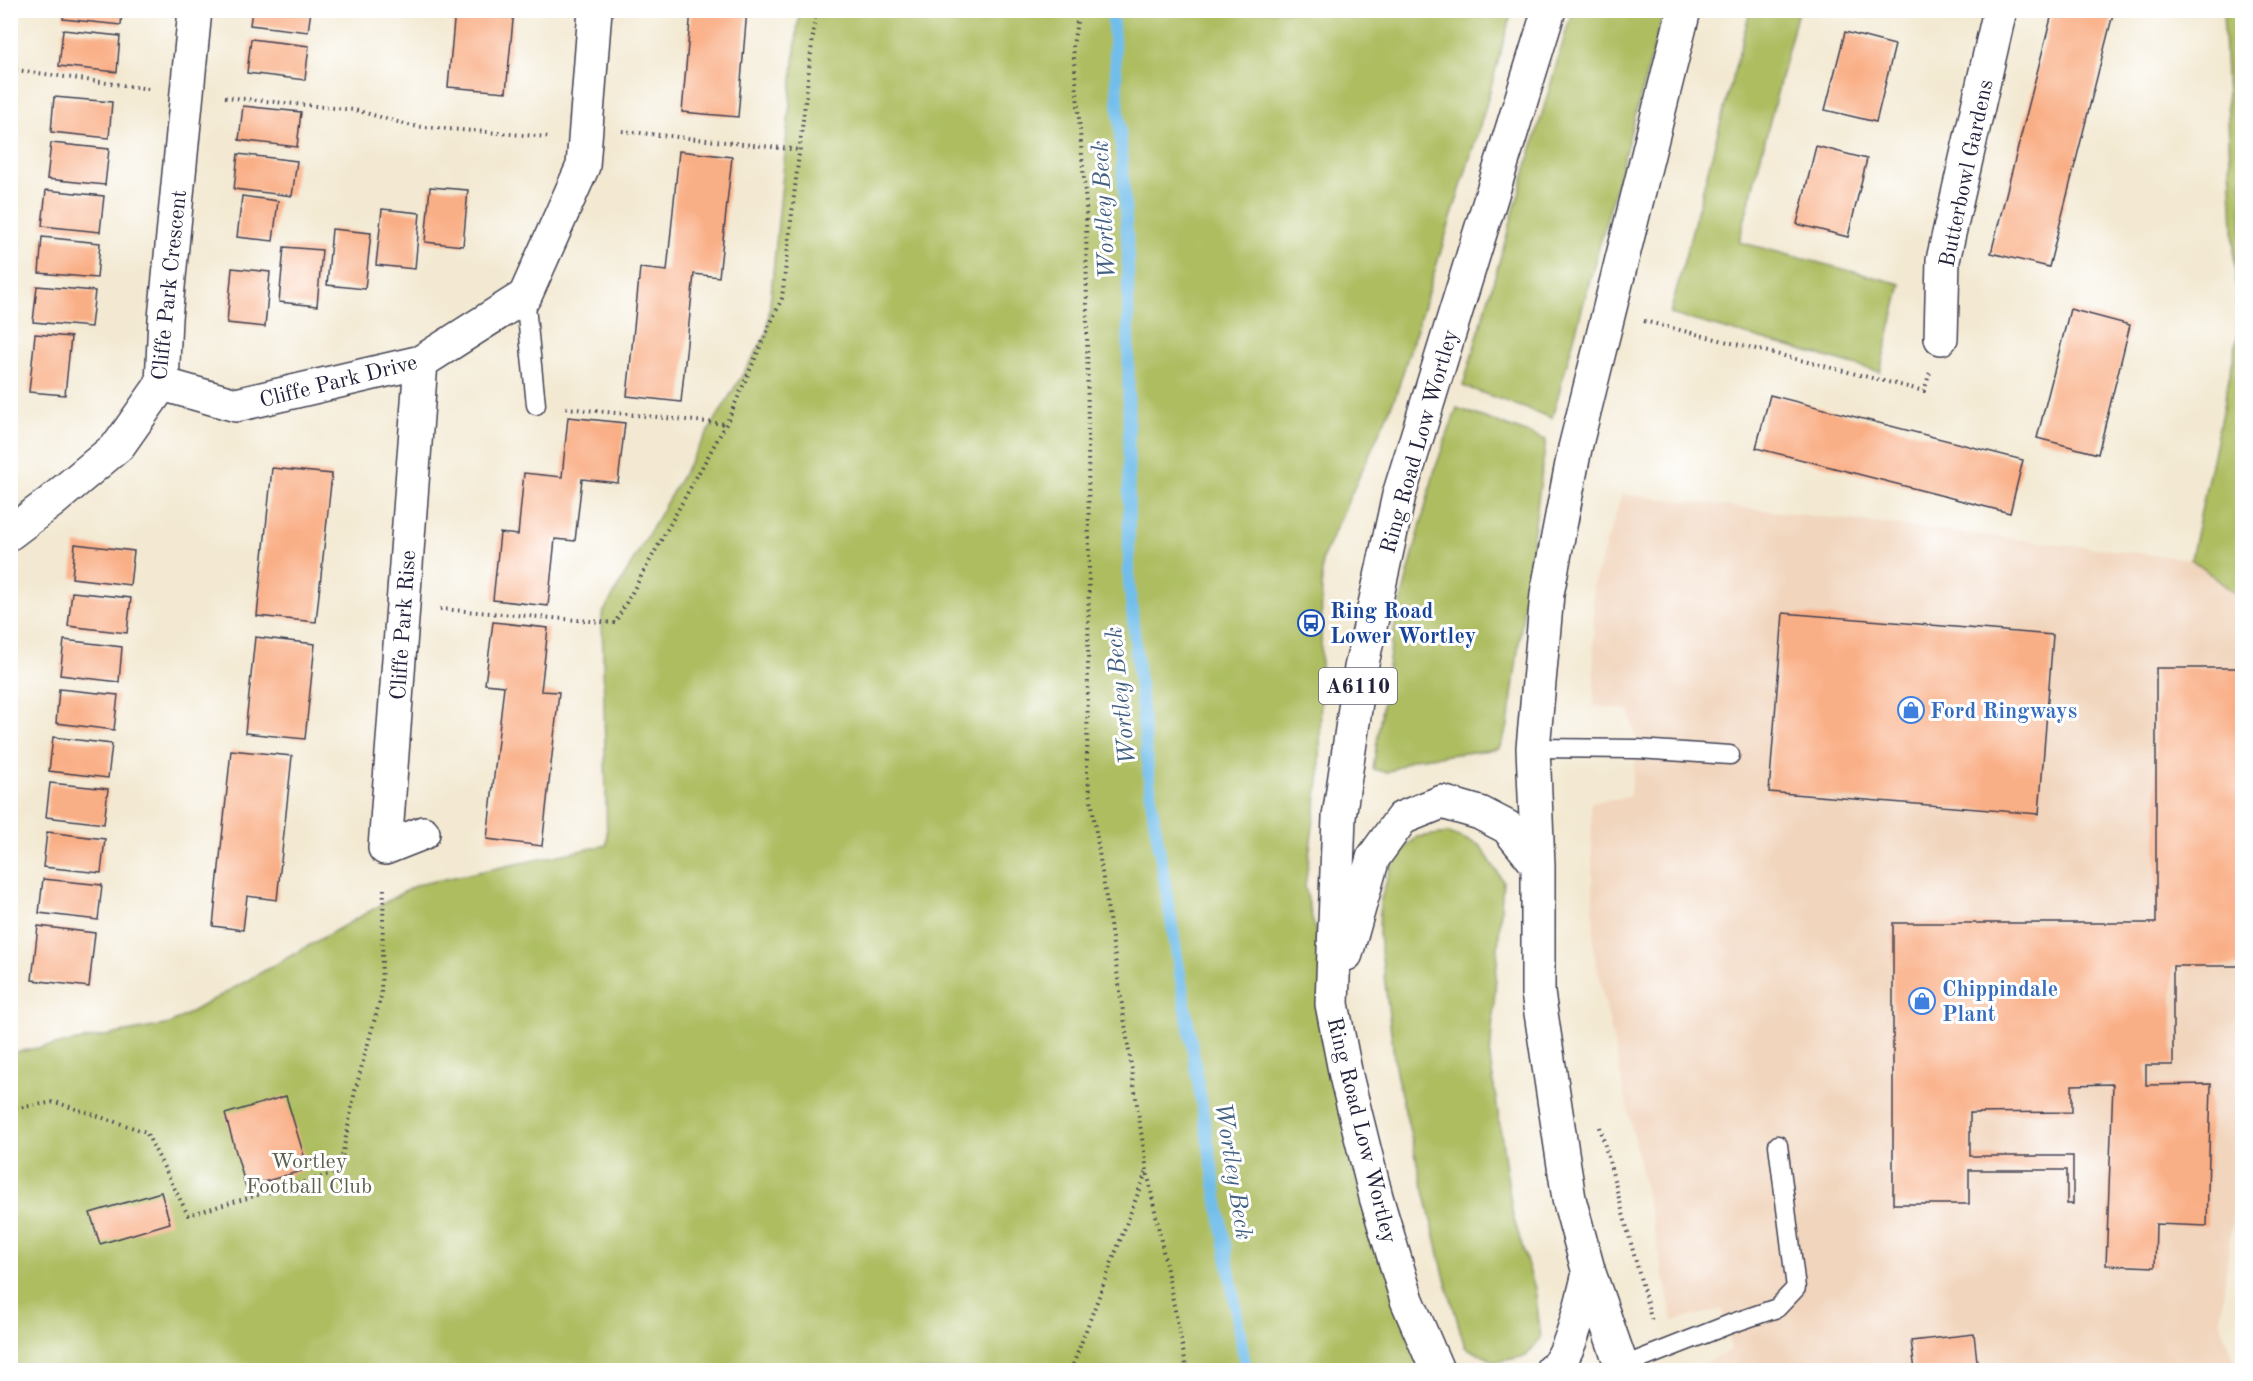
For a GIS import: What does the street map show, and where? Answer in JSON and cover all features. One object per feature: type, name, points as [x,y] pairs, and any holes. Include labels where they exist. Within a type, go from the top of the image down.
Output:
[{"type":"main road","name":"Cliffe Park Crescent","points":[[10,532],[51,502],[119,445],[162,384],[165,318],[195,10]]},
{"type":"main road","points":[[525,296],[583,166],[595,10]]},
{"type":"main road","name":"Ring Road Low Wortley","points":[[1438,1369],[1407,1299],[1376,1197],[1346,1076],[1332,1004],[1338,817],[1366,645],[1399,495],[1549,10]]},
{"type":"main road","points":[[1622,1369],[1590,1273],[1569,1199],[1538,993],[1538,865],[1533,748],[1547,594],[1575,448],[1684,10]]},
{"type":"main road","name":"Butterbowl Gardens","points":[[1941,338],[1943,261],[2000,10]]},
{"type":"main road","name":"Cliffe Park Drive","points":[[162,384],[236,405],[421,362],[525,296]]},
{"type":"main road","name":"Cliffe Park Rise","points":[[386,848],[421,362]]},
{"type":"main road","points":[[1332,1004],[1373,858],[1402,818],[1442,802],[1480,813],[1507,827],[1538,865]]},
{"type":"main road","points":[[386,848],[423,833]]},
{"type":"main road","points":[[1552,1371],[1570,1341],[1590,1273]]},
{"type":"lane","points":[[525,296],[536,405]]},
{"type":"lane","points":[[1533,748],[1638,749],[1730,755]]},
{"type":"lane","points":[[1622,1369],[1660,1352],[1777,1308],[1796,1288],[1778,1145]]},
{"type":"path","points":[[403,606],[615,623],[726,424],[782,298],[816,10]]},
{"type":"path","points":[[1078,10],[1073,45],[1086,205],[1089,560],[1087,772],[1147,1172],[1188,1371]]},
{"type":"path","points":[[10,69],[187,94],[355,110],[412,126],[585,133],[800,150]]},
{"type":"path","points":[[1638,320],[1924,391],[1941,338]]},
{"type":"path","points":[[536,405],[726,424]]},
{"type":"path","points":[[10,1109],[55,1102],[146,1132],[188,1215],[339,1172],[355,1091],[381,996],[386,848]]},
{"type":"path","points":[[1599,1124],[1660,1352]]},
{"type":"path","points":[[1071,1371],[1147,1172]]},
{"type":"shaded area","points":[[1622,494],[2191,559],[2242,599],[2242,1136],[2220,1322],[2237,1370],[1694,1370],[1731,1349],[1723,1309],[1673,1321],[1594,951],[1591,802],[1629,797],[1638,749],[1629,710],[1594,706],[1593,585]]},
{"type":"green space","name":"Wortley Football Club","points":[[799,11],[1512,11],[1483,116],[1396,395],[1322,559],[1320,773],[1305,887],[1332,1004],[1437,1370],[11,1370],[11,1053],[170,1024],[416,885],[607,845],[602,615],[767,334]]},
{"type":"green space","points":[[1572,11],[1664,11],[1552,418],[1463,386]]},
{"type":"green space","points":[[1750,11],[1798,11],[1739,242],[1901,284],[1880,372],[1670,314]]},
{"type":"green space","points":[[2223,11],[2242,11],[2242,599],[2191,559],[2238,336]]},
{"type":"green space","points":[[1457,408],[1546,440],[1508,726],[1499,749],[1413,759],[1387,773],[1373,769],[1393,633],[1435,469]]},
{"type":"green space","points":[[1449,833],[1480,845],[1503,881],[1490,1058],[1513,1216],[1535,1289],[1541,1338],[1526,1356],[1496,1362],[1465,1347],[1444,1275],[1396,1073],[1379,934],[1380,902],[1394,858],[1417,837]]},
{"type":"building","points":[[64,10],[122,10],[121,25],[63,19]]},
{"type":"building","points":[[252,10],[311,10],[308,32],[250,25]]},
{"type":"building","points":[[455,10],[514,10],[506,92],[448,87]]},
{"type":"building","points":[[691,10],[747,10],[738,117],[682,112]]},
{"type":"building","points":[[2053,10],[2114,10],[2049,267],[1991,253]]},
{"type":"building","points":[[63,30],[120,36],[117,72],[59,66]]},
{"type":"building","points":[[1845,32],[1895,45],[1876,122],[1825,110]]},
{"type":"building","points":[[251,39],[309,46],[305,80],[247,73]]},
{"type":"building","points":[[54,97],[112,102],[109,138],[51,132]]},
{"type":"building","points":[[243,106],[301,112],[297,147],[239,140]]},
{"type":"building","points":[[51,143],[109,149],[105,185],[47,179]]},
{"type":"building","points":[[1816,146],[1867,159],[1848,237],[1797,224]]},
{"type":"building","points":[[679,151],[732,157],[719,277],[694,274],[681,402],[627,396],[640,268],[667,271]]},
{"type":"building","points":[[238,154],[297,161],[292,196],[234,189]]},
{"type":"building","points":[[430,187],[468,190],[463,246],[425,242]]},
{"type":"building","points":[[46,190],[104,196],[100,232],[42,226]]},
{"type":"building","points":[[242,196],[278,201],[273,241],[237,237]]},
{"type":"building","points":[[382,209],[420,213],[415,269],[376,265]]},
{"type":"building","points":[[332,229],[371,233],[365,289],[327,285]]},
{"type":"building","points":[[42,237],[100,243],[97,278],[39,273]]},
{"type":"building","points":[[284,247],[322,250],[317,306],[279,302]]},
{"type":"building","points":[[232,268],[270,272],[265,327],[227,323]]},
{"type":"building","points":[[37,286],[95,291],[91,327],[33,322]]},
{"type":"building","points":[[2070,309],[2130,325],[2098,454],[2037,438]]},
{"type":"building","points":[[35,334],[71,337],[65,395],[29,392]]},
{"type":"building","points":[[1770,395],[2023,460],[2010,513],[1756,448]]},
{"type":"building","points":[[568,417],[625,423],[618,483],[582,479],[575,541],[555,539],[548,606],[493,600],[500,533],[518,535],[524,473],[562,477]]},
{"type":"building","points":[[272,468],[332,474],[316,622],[257,616]]},
{"type":"building","points":[[75,544],[134,551],[130,585],[72,578]]},
{"type":"building","points":[[72,592],[131,598],[127,633],[68,626]]},
{"type":"building","points":[[1783,613],[2053,635],[2039,814],[1769,792]]},
{"type":"building","points":[[493,622],[548,628],[541,691],[559,692],[542,846],[487,839],[504,686],[485,684]]},
{"type":"building","points":[[255,637],[315,644],[305,739],[245,733]]},
{"type":"building","points":[[64,640],[122,647],[119,682],[60,675]]},
{"type":"building","points":[[2156,668],[2242,668],[2242,966],[2173,966],[2173,1065],[2146,1065],[2146,1085],[2211,1084],[2207,1226],[2156,1224],[2155,1267],[2106,1265],[2113,1084],[2072,1085],[2072,1112],[1970,1113],[1970,1156],[2073,1156],[2073,1204],[2067,1204],[2067,1170],[1969,1170],[1969,1204],[1893,1204],[1893,923],[2156,923]]},
{"type":"building","points":[[59,689],[118,695],[114,730],[56,723]]},
{"type":"building","points":[[53,737],[112,744],[108,778],[49,771]]},
{"type":"building","points":[[231,750],[292,756],[277,900],[247,896],[243,930],[213,926]]},
{"type":"building","points":[[50,783],[108,789],[104,824],[46,817]]},
{"type":"building","points":[[47,832],[105,839],[101,873],[43,867]]},
{"type":"building","points":[[43,879],[102,885],[98,920],[39,913]]},
{"type":"building","points":[[38,926],[95,933],[89,987],[32,980]]},
{"type":"building","points":[[286,1096],[308,1169],[246,1187],[225,1114]]},
{"type":"building","points":[[161,1192],[170,1223],[100,1244],[90,1213]]},
{"type":"building","points":[[1974,1334],[1978,1370],[1915,1370],[1911,1341]]},
{"type":"waterway","name":"Wortley Beck","points":[[1112,10],[1128,250],[1129,582],[1152,806],[1246,1370]]},
{"type":"place","name":"Ring Road Lower Wortley","points":[[1311,623]]},
{"type":"place","name":"Ford Ringways","points":[[1911,710]]},
{"type":"place","name":"Chippindale Plant","points":[[1922,1001]]}]
